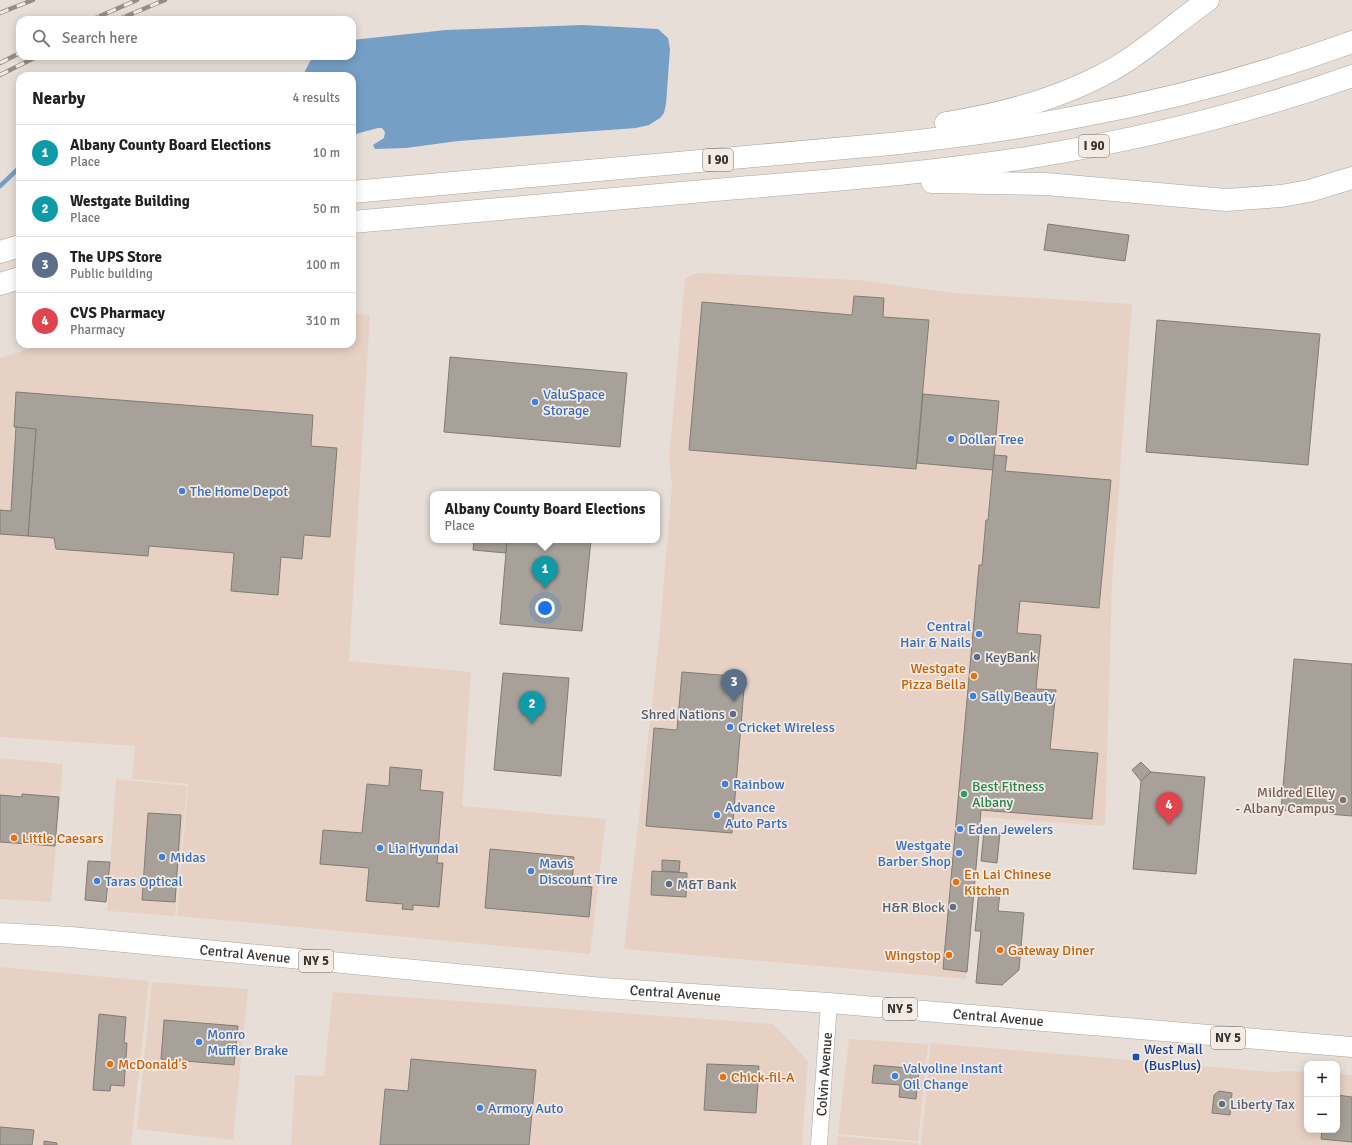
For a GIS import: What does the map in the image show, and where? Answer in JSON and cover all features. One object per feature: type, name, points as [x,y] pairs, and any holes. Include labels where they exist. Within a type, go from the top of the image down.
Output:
[{"type":"highway","points":[[720,160],[981,117],[1038,102],[1097,78],[1125,62],[1152,44],[1208,0]]},
{"type":"highway","name":"I 90","points":[[356,192],[720,160],[955,137],[1082,116],[1146,103],[1270,70],[1352,42]]},
{"type":"highway","name":"I 90","points":[[356,222],[829,180],[960,167],[1025,158],[1088,148],[1216,119],[1352,76]]},
{"type":"highway","points":[[829,180],[1046,184],[1226,200],[1281,196],[1309,191],[1352,178]]},
{"type":"highway","points":[[0,252],[16,247]]},
{"type":"highway","points":[[0,284],[16,279]]},
{"type":"main road","name":"Central Avenue","points":[[0,933],[70,937],[603,988],[829,1003],[1352,1048]]},
{"type":"street","name":"Colvin Avenue","points":[[819,1145],[829,1003]]},
{"type":"shaded area","points":[[699,273],[858,280],[954,293],[1132,304],[1112,584],[1105,826],[979,817],[966,979],[624,949],[658,650],[672,486],[669,461],[685,278]]},
{"type":"shaded area","points":[[356,314],[370,315],[349,661],[471,672],[462,806],[606,819],[590,954],[177,916],[188,784],[132,779],[135,746],[0,737],[0,358],[31,348],[356,348]]},
{"type":"shaded area","points":[[0,758],[63,764],[51,902],[0,899]]},
{"type":"shaded area","points":[[116,779],[187,786],[175,916],[107,911]]},
{"type":"shaded area","points":[[0,967],[149,981],[131,1145],[0,1145]]},
{"type":"shaded area","points":[[152,982],[248,989],[233,1140],[137,1129]]},
{"type":"shaded area","points":[[333,992],[773,1024],[808,1061],[802,1145],[291,1145],[295,1075],[324,1076]]},
{"type":"shaded area","points":[[849,1039],[928,1044],[918,1141],[838,1134]]},
{"type":"shaded area","points":[[931,1043],[1273,1072],[1304,1072],[1304,1133],[1340,1133],[1340,1074],[1352,1075],[1352,1145],[921,1145]]},
{"type":"shaded area","points":[[838,1136],[918,1143],[918,1145],[837,1145]]},
{"type":"water","points":[[583,25],[658,29],[668,38],[670,49],[664,113],[660,118],[649,125],[636,128],[458,141],[406,148],[375,149],[373,145],[384,138],[385,132],[382,128],[356,134],[356,72],[305,71],[311,60],[356,60],[356,40],[446,30]]},
{"type":"building","points":[[1048,224],[1129,235],[1125,261],[1044,250]]},
{"type":"building","points":[[854,296],[884,298],[883,317],[929,320],[916,469],[689,450],[702,302],[852,315]]},
{"type":"building","points":[[1157,320],[1320,334],[1308,465],[1146,452]]},
{"type":"building","name":"ValuSpace Storage","points":[[450,357],[627,373],[620,447],[444,432]]},
{"type":"building","name":"The Home Depot","points":[[16,392],[313,415],[311,446],[337,448],[330,537],[304,535],[302,559],[281,557],[278,595],[231,591],[234,553],[149,546],[148,556],[56,549],[54,538],[28,536],[36,429],[14,427]]},
{"type":"building","points":[[923,394],[999,401],[993,470],[917,463]]},
{"type":"building","points":[[16,427],[36,429],[28,536],[0,534],[0,510],[11,511]]},
{"type":"building","points":[[994,455],[1007,456],[1005,471],[1111,480],[1099,608],[1020,601],[1017,633],[1041,635],[1036,689],[1056,690],[1050,749],[1098,753],[1092,819],[981,810],[967,972],[943,969],[979,565],[982,565]]},
{"type":"building","points":[[474,543],[507,543],[506,553],[473,550]]},
{"type":"building","points":[[507,543],[591,543],[582,631],[500,624]]},
{"type":"building","points":[[1294,659],[1352,664],[1352,816],[1281,810]]},
{"type":"building","points":[[682,672],[745,677],[732,833],[646,826],[654,728],[677,730]]},
{"type":"building","points":[[503,673],[569,678],[561,776],[494,770]]},
{"type":"building","points":[[1141,762],[1151,772],[1141,781],[1132,770]]},
{"type":"building","name":"Lia Hyundai","points":[[390,767],[422,770],[420,790],[443,792],[437,863],[443,863],[439,907],[413,905],[413,910],[402,909],[403,904],[366,901],[369,868],[320,864],[323,830],[362,833],[367,784],[389,786]]},
{"type":"building","points":[[1151,772],[1205,777],[1196,874],[1133,869],[1141,781]]},
{"type":"building","points":[[22,794],[59,797],[55,846],[0,842],[0,795],[22,797]]},
{"type":"building","name":"Midas","points":[[148,813],[181,815],[175,902],[142,900]]},
{"type":"building","points":[[984,831],[1000,833],[997,863],[981,861]]},
{"type":"building","name":"Mavis Discount Tire","points":[[490,849],[574,857],[572,885],[592,887],[589,917],[485,908]]},
{"type":"building","points":[[662,860],[680,861],[679,872],[662,871]]},
{"type":"building","name":"Taras Optical","points":[[88,861],[110,862],[106,902],[85,900]]},
{"type":"building","name":"M&T Bank","points":[[652,871],[687,873],[686,897],[651,895]]},
{"type":"building","name":"Gateway Diner","points":[[979,891],[1000,893],[998,911],[1024,913],[1019,970],[1002,985],[976,983],[981,931],[975,931]]},
{"type":"building","name":"McDonald's","points":[[99,1014],[126,1017],[124,1043],[127,1043],[124,1086],[111,1085],[110,1091],[93,1090]]},
{"type":"building","name":"Monro Muffler Brake","points":[[164,1020],[238,1026],[234,1065],[161,1059]]},
{"type":"building","points":[[411,1059],[536,1070],[529,1145],[380,1145],[385,1089],[408,1091]]},
{"type":"building","points":[[707,1064],[759,1066],[756,1113],[704,1110]]},
{"type":"building","name":"Valvoline Instant Oil Change","points":[[874,1065],[919,1069],[916,1099],[899,1097],[900,1085],[872,1083]]},
{"type":"building","name":"Liberty Tax","points":[[1219,1091],[1232,1093],[1230,1115],[1212,1113],[1214,1095]]},
{"type":"building","points":[[1340,1095],[1352,1097],[1352,1142],[1321,1139],[1322,1133],[1340,1133]]},
{"type":"building","points":[[0,1127],[34,1130],[32,1145],[0,1145]]},
{"type":"building","points":[[44,1141],[57,1143],[57,1145],[44,1145]]},
{"type":"waterway","points":[[0,186],[16,171]]},
{"type":"railway","points":[[0,13],[33,0]]},
{"type":"railway","points":[[100,16],[137,0]]},
{"type":"railway","points":[[127,16],[165,0]]},
{"type":"railway","points":[[0,63],[16,55]]},
{"type":"railway","points":[[0,75],[30,60]]},
{"type":"place","name":"ValuSpace Storage","points":[[535,402]]},
{"type":"place","name":"Dollar Tree","points":[[951,439]]},
{"type":"place","name":"The Home Depot","points":[[182,491]]},
{"type":"place","name":"Albany County Board Elections","points":[[545,589]]},
{"type":"place","name":"Central Hair & Nails","points":[[979,634]]},
{"type":"place","name":"KeyBank","points":[[977,657]]},
{"type":"place","name":"Westgate Pizza Bella","points":[[974,676]]},
{"type":"place","name":"Sally Beauty","points":[[973,696]]},
{"type":"place","name":"The UPS Store","points":[[734,702]]},
{"type":"place","name":"Shred Nations","points":[[733,714]]},
{"type":"place","name":"Westgate Building","points":[[532,724]]},
{"type":"place","name":"Cricket Wireless","points":[[730,727]]},
{"type":"place","name":"Rainbow","points":[[725,784]]},
{"type":"place","name":"Best Fitness Albany","points":[[964,794]]},
{"type":"place","name":"Mildred Elley - Albany Campus","points":[[1343,800]]},
{"type":"place","name":"Advance Auto Parts","points":[[717,815]]},
{"type":"place","name":"CVS Pharmacy","points":[[1169,825]]},
{"type":"place","name":"Eden Jewelers","points":[[960,829]]},
{"type":"place","name":"Little Caesars","points":[[14,838]]},
{"type":"place","name":"Lia Hyundai","points":[[380,848]]},
{"type":"place","name":"Westgate Barber Shop","points":[[959,853]]},
{"type":"place","name":"Midas","points":[[162,857]]},
{"type":"place","name":"Mavis Discount Tire","points":[[531,871]]},
{"type":"place","name":"Taras Optical","points":[[97,881]]},
{"type":"place","name":"En Lai Chinese Kitchen","points":[[956,882]]},
{"type":"place","name":"M&T Bank","points":[[669,884]]},
{"type":"place","name":"H&R Block","points":[[953,907]]},
{"type":"place","name":"Gateway Diner","points":[[1000,950]]},
{"type":"place","name":"Wingstop","points":[[949,955]]},
{"type":"place","name":"Monro Muffler Brake","points":[[199,1042]]},
{"type":"place","name":"West Mall (BusPlus)","points":[[1136,1057]]},
{"type":"place","name":"McDonald's","points":[[110,1064]]},
{"type":"place","name":"Valvoline Instant Oil Change","points":[[895,1076]]},
{"type":"place","name":"Chick-fil-A","points":[[723,1077]]},
{"type":"place","name":"Liberty Tax","points":[[1222,1104]]},
{"type":"place","name":"Armory Auto","points":[[480,1108]]}]
